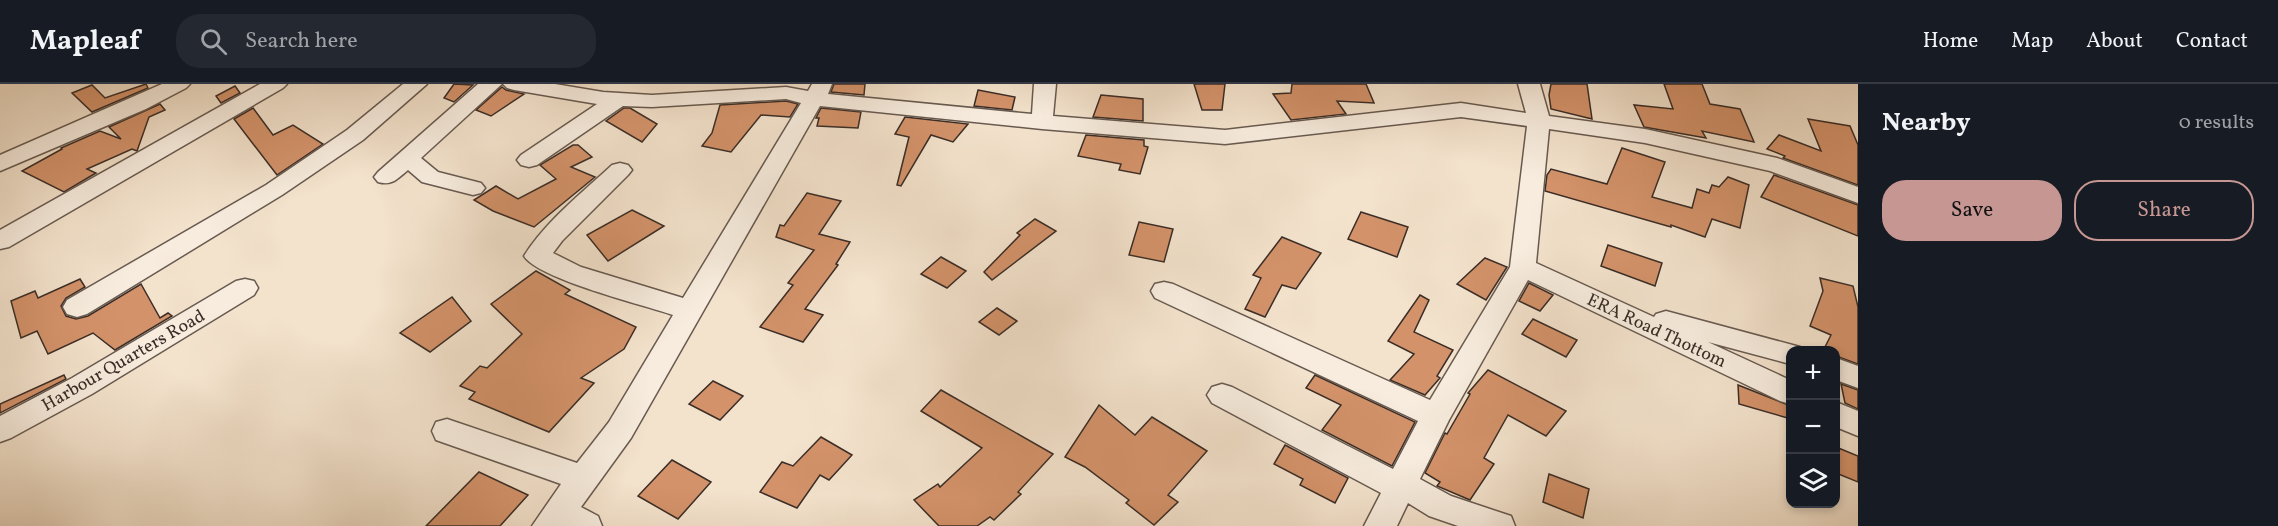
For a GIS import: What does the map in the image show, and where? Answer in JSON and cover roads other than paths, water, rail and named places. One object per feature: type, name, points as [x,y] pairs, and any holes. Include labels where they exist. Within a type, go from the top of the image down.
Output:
[{"type":"street","points":[[0,164],[180,84]]},
{"type":"street","points":[[0,241],[276,84]]},
{"type":"street","points":[[77,308],[274,190],[355,135],[416,84]]},
{"type":"street","points":[[386,177],[491,84]]},
{"type":"street","points":[[514,84],[584,89],[618,99],[652,101],[818,92],[1042,122],[1225,137],[1457,104],[1539,120],[1645,136],[1777,165],[1858,195]]},
{"type":"street","points":[[1042,122],[1045,84]]},
{"type":"street","points":[[1380,526],[1436,416],[1523,267],[1539,120],[1529,84]]},
{"type":"street","points":[[565,521],[584,479],[620,430],[818,92]]},
{"type":"street","points":[[530,160],[618,99]]},
{"type":"street","points":[[407,158],[430,177],[473,188]]},
{"type":"street","points":[[620,170],[554,235],[537,256],[572,273],[690,310]]},
{"type":"street","name":"ERA Road Thottom","points":[[1523,267],[1786,391]]},
{"type":"street","name":"Harbour Quarters Road","points":[[0,430],[82,386],[245,288]]},
{"type":"street","points":[[1164,291],[1436,416]]},
{"type":"street","points":[[1635,320],[1664,321],[1786,353]]},
{"type":"street","points":[[1840,370],[1858,377]]},
{"type":"street","points":[[1222,395],[1440,506],[1499,526]]},
{"type":"street","points":[[1840,416],[1858,424]]},
{"type":"street","points":[[447,431],[584,479]]}]
